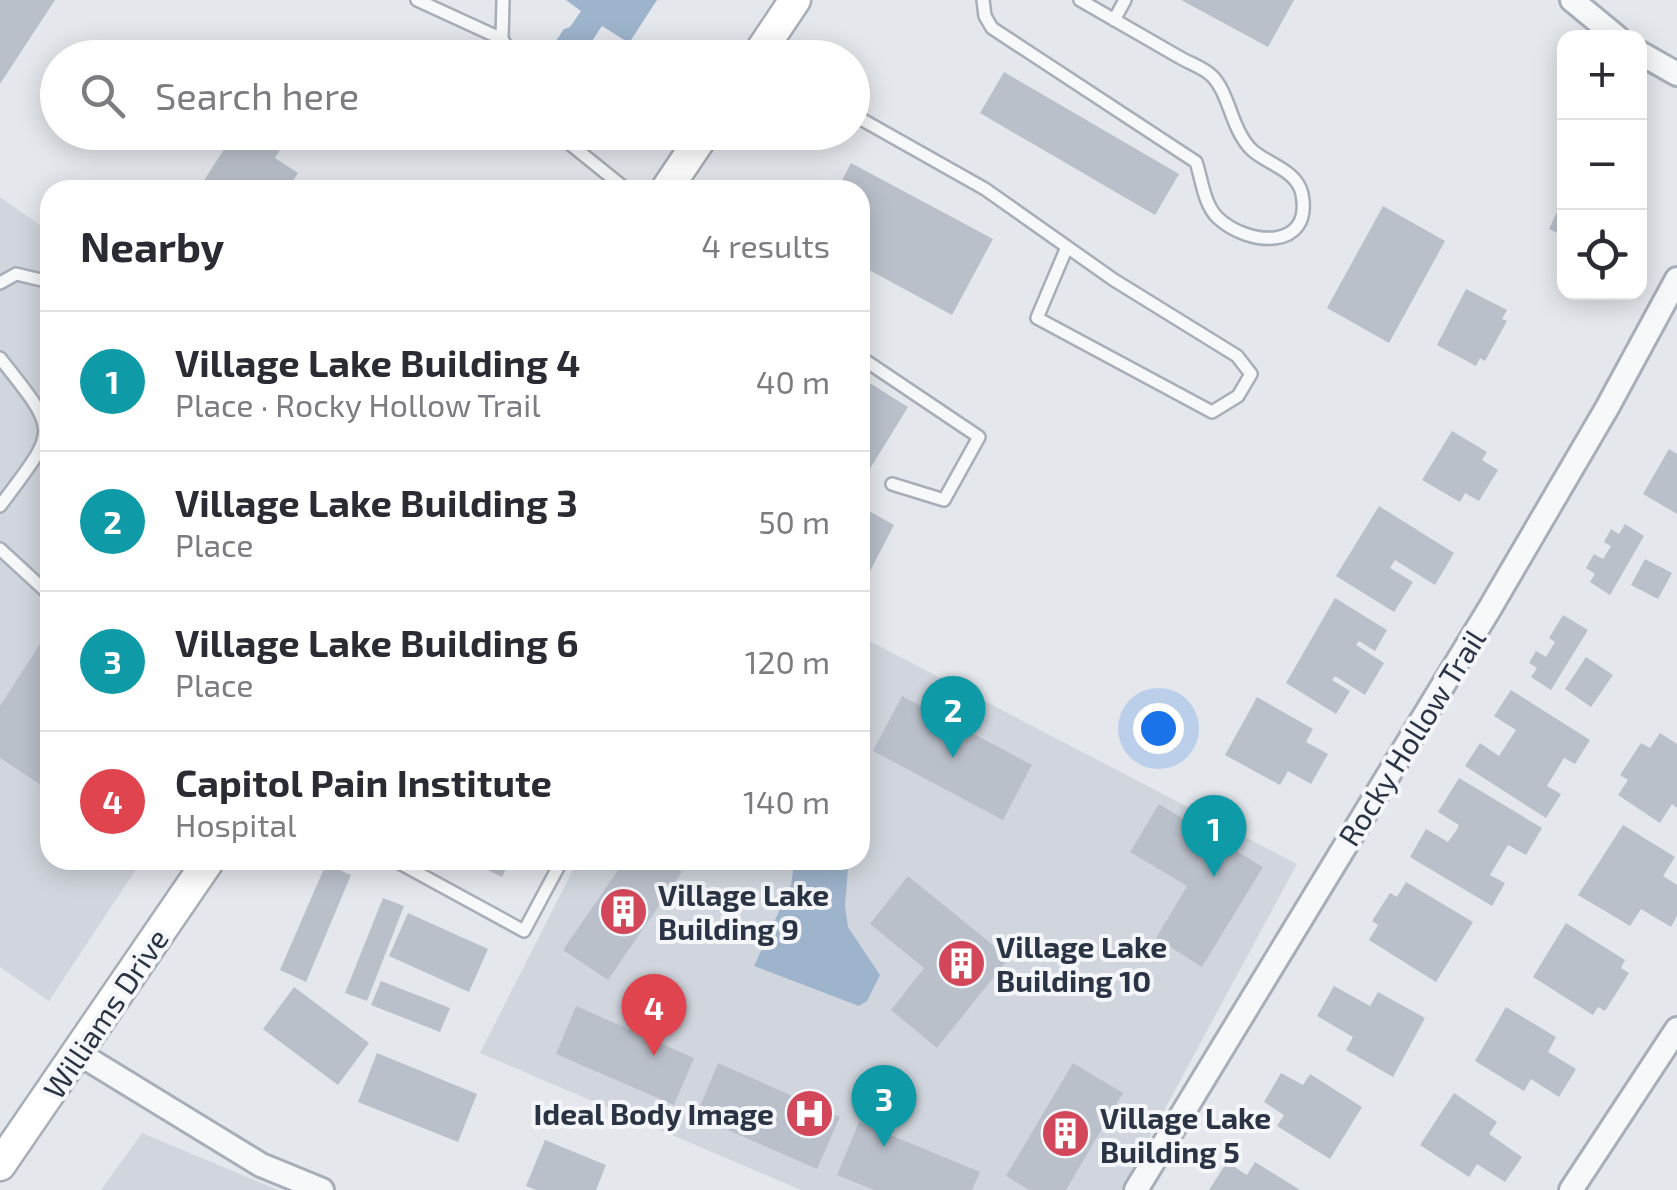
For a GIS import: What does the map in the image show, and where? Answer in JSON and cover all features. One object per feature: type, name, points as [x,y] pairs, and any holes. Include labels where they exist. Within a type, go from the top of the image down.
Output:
[{"type":"main road","points":[[771,40],[795,0]]},
{"type":"main road","points":[[673,180],[693,150]]},
{"type":"main road","name":"Williams Drive","points":[[0,1166],[202,870]]},
{"type":"street","points":[[1572,0],[1608,30]]},
{"type":"street","points":[[1647,58],[1677,74]]},
{"type":"street","name":"Rocky Hollow Trail","points":[[1136,1190],[1490,608],[1674,292]]},
{"type":"street","points":[[1572,1190],[1677,1029]]},
{"type":"street","points":[[78,1053],[262,1165],[322,1190]]},
{"type":"lane","points":[[418,0],[502,38],[503,0]]},
{"type":"lane","points":[[983,0],[992,28],[1196,162],[1205,196],[1216,216],[1247,238],[1278,240],[1291,230],[1299,221],[1302,208],[1302,193],[1296,179],[1251,149],[1232,121],[1213,77],[1080,0]]},
{"type":"lane","points":[[1114,20],[1125,0]]},
{"type":"lane","points":[[870,124],[985,189],[1067,247],[1237,356],[1250,374],[1238,396],[1212,412],[1037,318],[1067,247]]},
{"type":"lane","points":[[577,150],[614,180]]},
{"type":"lane","points":[[0,283],[16,274],[40,280]]},
{"type":"lane","points":[[0,358],[40,408]]},
{"type":"lane","points":[[870,363],[979,438],[944,500],[892,484]]},
{"type":"lane","points":[[0,506],[40,452]]},
{"type":"lane","points":[[0,549],[40,586]]},
{"type":"lane","points":[[413,870],[524,930],[557,870]]},
{"type":"shaded area","points":[[0,197],[40,225],[40,870],[135,870],[49,1001],[0,967]]},
{"type":"shaded area","points":[[870,641],[1297,864],[1121,1190],[801,1190],[480,1053],[573,870],[870,870]]},
{"type":"shaded area","points":[[142,1133],[278,1190],[101,1190]]},
{"type":"water","points":[[566,0],[657,0],[631,40],[602,26],[593,40],[557,40],[581,11]]},
{"type":"water","points":[[793,870],[848,870],[848,927],[880,975],[867,1001],[859,1006],[754,966],[791,885]]},
{"type":"building","points":[[0,0],[55,0],[0,84]]},
{"type":"building","points":[[1181,0],[1294,0],[1268,47]]},
{"type":"building","points":[[1004,72],[1179,174],[1155,215],[980,113]]},
{"type":"building","points":[[224,150],[280,150],[275,158],[298,173],[293,180],[204,180]]},
{"type":"building","points":[[851,163],[993,239],[952,315],[870,270],[870,180],[842,180]]},
{"type":"building","points":[[1383,206],[1445,241],[1389,343],[1327,308]]},
{"type":"building","points":[[1557,212],[1557,233],[1549,229]]},
{"type":"building","points":[[1466,289],[1507,310],[1502,319],[1507,321],[1485,361],[1480,358],[1476,366],[1437,345]]},
{"type":"building","points":[[870,383],[908,407],[870,469]]},
{"type":"building","points":[[1452,431],[1487,452],[1482,460],[1498,470],[1479,501],[1465,493],[1460,502],[1422,480]]},
{"type":"building","points":[[1669,449],[1677,454],[1677,514],[1643,494]]},
{"type":"building","points":[[1379,506],[1454,553],[1435,585],[1395,560],[1390,568],[1413,582],[1394,612],[1336,576]]},
{"type":"building","points":[[870,512],[894,525],[870,571]]},
{"type":"building","points":[[1625,524],[1644,536],[1610,595],[1590,582],[1595,574],[1586,568],[1594,554],[1603,559],[1611,546],[1604,542],[1611,529],[1619,534]]},
{"type":"building","points":[[1645,559],[1672,573],[1658,599],[1631,585]]},
{"type":"building","points":[[1335,598],[1387,630],[1375,651],[1359,641],[1356,645],[1384,663],[1365,695],[1335,676],[1332,680],[1350,691],[1336,714],[1286,683]]},
{"type":"building","points":[[1563,615],[1588,630],[1551,690],[1531,677],[1537,668],[1529,663],[1536,651],[1546,657],[1555,642],[1549,638]]},
{"type":"building","points":[[40,644],[40,784],[0,758],[0,706]]},
{"type":"building","points":[[1586,657],[1613,675],[1591,707],[1565,689]]},
{"type":"building","points":[[1511,690],[1590,740],[1575,764],[1564,758],[1547,786],[1561,794],[1546,818],[1465,766],[1480,743],[1499,756],[1516,730],[1494,716]]},
{"type":"building","points":[[902,696],[1032,765],[1003,820],[873,751]]},
{"type":"building","points":[[1257,697],[1313,729],[1306,742],[1328,754],[1311,784],[1288,771],[1280,785],[1225,755]]},
{"type":"building","points":[[1660,733],[1677,744],[1677,808],[1672,804],[1660,823],[1618,795],[1628,780],[1620,775],[1641,743],[1650,748]]},
{"type":"building","points":[[1459,778],[1542,828],[1526,855],[1508,845],[1490,875],[1505,883],[1492,906],[1410,857],[1426,829],[1448,842],[1456,831],[1459,825],[1438,812]]},
{"type":"building","points":[[1159,804],[1263,867],[1202,967],[1156,938],[1187,886],[1130,852]]},
{"type":"building","points":[[1623,825],[1675,857],[1663,876],[1677,885],[1677,916],[1671,927],[1641,909],[1630,926],[1578,895]]},
{"type":"building","points":[[323,870],[351,875],[306,982],[280,970]]},
{"type":"building","name":"Village Lake Building 9","points":[[618,870],[682,872],[608,980],[563,950]]},
{"type":"building","name":"Village Lake Building 10","points":[[908,876],[1009,958],[937,1048],[891,1010],[924,968],[870,924]]},
{"type":"building","points":[[1406,882],[1473,922],[1436,982],[1369,940],[1378,925],[1372,921],[1390,893],[1397,897]]},
{"type":"building","points":[[383,898],[404,906],[367,1001],[345,993]]},
{"type":"building","points":[[408,913],[488,949],[469,992],[389,956]]},
{"type":"building","points":[[1566,923],[1625,960],[1621,968],[1629,973],[1605,1011],[1598,1007],[1593,1015],[1533,977]]},
{"type":"building","points":[[381,981],[450,1008],[440,1032],[371,1005]]},
{"type":"building","points":[[1334,986],[1370,1006],[1378,992],[1425,1018],[1393,1077],[1346,1050],[1353,1037],[1317,1016]]},
{"type":"building","points":[[294,987],[369,1043],[338,1085],[263,1029]]},
{"type":"building","points":[[576,1006],[694,1058],[674,1105],[556,1054]]},
{"type":"building","points":[[1506,1007],[1556,1037],[1548,1052],[1576,1069],[1559,1097],[1531,1079],[1524,1091],[1475,1061]]},
{"type":"building","points":[[377,1053],[477,1094],[458,1142],[358,1102]]},
{"type":"building","points":[[718,1063],[840,1117],[817,1169],[696,1116]]},
{"type":"building","name":"Village Lake Building 5","points":[[1073,1063],[1123,1093],[1066,1190],[1029,1190],[1006,1176]]},
{"type":"building","points":[[1281,1073],[1303,1085],[1310,1074],[1362,1107],[1330,1159],[1277,1126],[1284,1115],[1264,1102]]},
{"type":"building","points":[[1454,1093],[1497,1122],[1489,1134],[1522,1157],[1505,1182],[1477,1164],[1469,1177],[1420,1145]]},
{"type":"building","points":[[859,1122],[980,1172],[972,1190],[874,1190],[837,1175]]},
{"type":"building","points":[[545,1140],[606,1165],[596,1190],[536,1190],[526,1186]]},
{"type":"building","points":[[1227,1162],[1247,1175],[1255,1162],[1300,1190],[1209,1190]]},
{"type":"place","name":"Village Lake Building 3","points":[[953,758]]},
{"type":"place","name":"Village Lake Building 4","points":[[1214,877]]},
{"type":"place","name":"Village Lake Building 9","points":[[623,911]]},
{"type":"place","name":"Village Lake Building 10","points":[[961,963]]},
{"type":"place","name":"Capitol Pain Institute","points":[[654,1056]]},
{"type":"place","name":"Ideal Body Image","points":[[809,1113]]},
{"type":"place","name":"Village Lake Building 5","points":[[1065,1134]]},
{"type":"place","name":"Village Lake Building 6","points":[[884,1147]]}]
